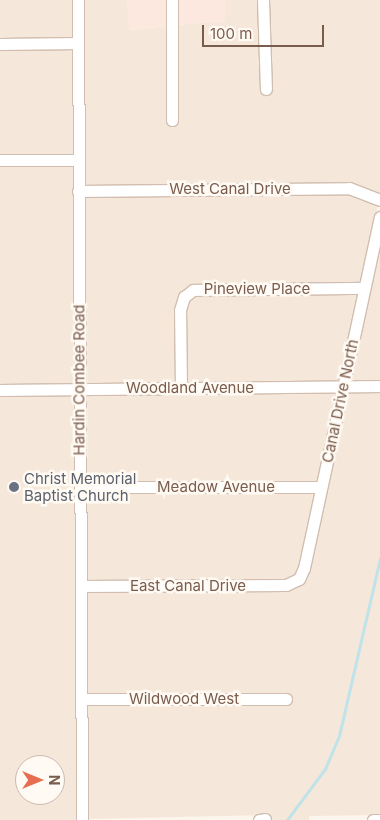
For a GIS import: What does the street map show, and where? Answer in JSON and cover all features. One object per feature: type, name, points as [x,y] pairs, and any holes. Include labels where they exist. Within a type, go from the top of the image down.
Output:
[{"type":"street","name":"Hardin Combee Road","points":[[78,0],[82,820]]},
{"type":"street","points":[[172,0],[172,120]]},
{"type":"street","points":[[263,0],[266,89]]},
{"type":"street","points":[[0,44],[78,43]]},
{"type":"street","points":[[0,160],[78,160]]},
{"type":"street","name":"West Canal Drive","points":[[78,191],[349,188],[380,200]]},
{"type":"street","name":"Canal Drive North","points":[[294,582],[302,574],[380,218]]},
{"type":"street","name":"Pineview Place","points":[[181,388],[180,310],[184,298],[193,290],[364,288]]},
{"type":"street","name":"Woodland Avenue","points":[[0,390],[380,386]]},
{"type":"street","name":"Meadow Avenue","points":[[80,488],[321,487]]},
{"type":"street","name":"East Canal Drive","points":[[81,586],[286,585],[294,582]]},
{"type":"street","name":"Wildwood West","points":[[81,699],[286,699]]},
{"type":"street","points":[[258,820],[265,819]]},
{"type":"street","points":[[373,820],[380,820]]},
{"type":"shaded area","points":[[0,0],[74,0],[73,39],[0,39]]},
{"type":"shaded area","points":[[83,0],[127,0],[130,30],[167,26],[168,124],[177,124],[177,25],[225,21],[225,0],[258,0],[262,93],[271,93],[268,0],[380,0],[380,195],[358,185],[83,186]]},
{"type":"shaded area","points":[[127,0],[167,0],[167,26],[129,30]]},
{"type":"shaded area","points":[[177,0],[225,0],[225,21],[177,25]]},
{"type":"shaded area","points":[[73,47],[74,156],[0,156],[0,48]]},
{"type":"shaded area","points":[[0,164],[74,164],[75,385],[0,385]]},
{"type":"shaded area","points":[[349,193],[378,204],[360,284],[185,290],[176,384],[84,384],[83,195]]},
{"type":"shaded area","points":[[380,240],[380,382],[349,383]]},
{"type":"shaded area","points":[[359,293],[339,383],[186,384],[185,310],[188,300],[195,294]]},
{"type":"shaded area","points":[[337,391],[317,483],[85,483],[84,393]]},
{"type":"shaded area","points":[[347,391],[380,391],[380,815],[309,816],[309,820],[270,820],[269,815],[87,819],[86,703],[290,703],[291,695],[86,695],[86,590],[293,588]]},
{"type":"shaded area","points":[[75,393],[77,820],[0,820],[0,394]]},
{"type":"shaded area","points":[[316,491],[299,567],[295,576],[285,581],[86,582],[85,492]]},
{"type":"waterway","points":[[287,820],[325,769],[339,736],[380,559]]},
{"type":"place","name":"Christ Memorial Baptist Church","points":[[14,487]]}]
